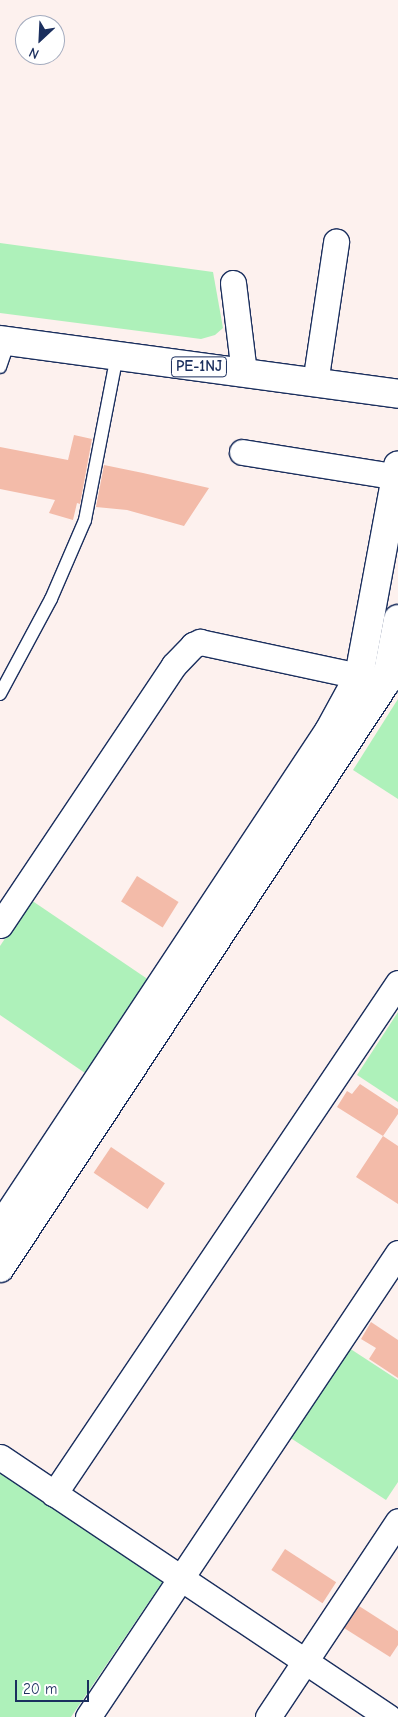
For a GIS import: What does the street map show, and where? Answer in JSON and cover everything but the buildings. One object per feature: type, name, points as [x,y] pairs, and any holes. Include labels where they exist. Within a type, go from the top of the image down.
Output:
[{"type":"main road","name":"PE-1NJ","points":[[4,341],[315,383],[397,390]]},
{"type":"main road","points":[[0,1228],[329,731],[359,676],[397,474]]},
{"type":"main road","points":[[0,1268],[392,683],[398,619]]},
{"type":"street","points":[[315,383],[336,242]]},
{"type":"street","points":[[233,282],[244,373]]},
{"type":"street","points":[[242,452],[397,474]]},
{"type":"street","points":[[0,925],[174,666],[193,645],[200,642],[392,683]]},
{"type":"street","points":[[54,1494],[398,983]]},
{"type":"street","points":[[88,1717],[398,1253]]},
{"type":"street","points":[[0,1458],[388,1717]]},
{"type":"street","points":[[268,1717],[398,1521]]},
{"type":"lane","points":[[0,367],[4,341]]},
{"type":"lane","points":[[0,694],[51,599],[85,520],[117,356]]},
{"type":"green space","points":[[0,243],[213,272],[223,328],[215,335],[201,339],[0,313]]},
{"type":"green space","points":[[398,699],[398,799],[353,770]]},
{"type":"green space","points":[[31,900],[149,980],[85,1073],[0,1015],[0,946]]},
{"type":"green space","points":[[398,1012],[398,1102],[357,1075]]},
{"type":"green space","points":[[349,1348],[398,1380],[398,1482],[386,1500],[289,1437]]},
{"type":"green space","points":[[0,1472],[163,1581],[71,1717],[0,1717]]}]
